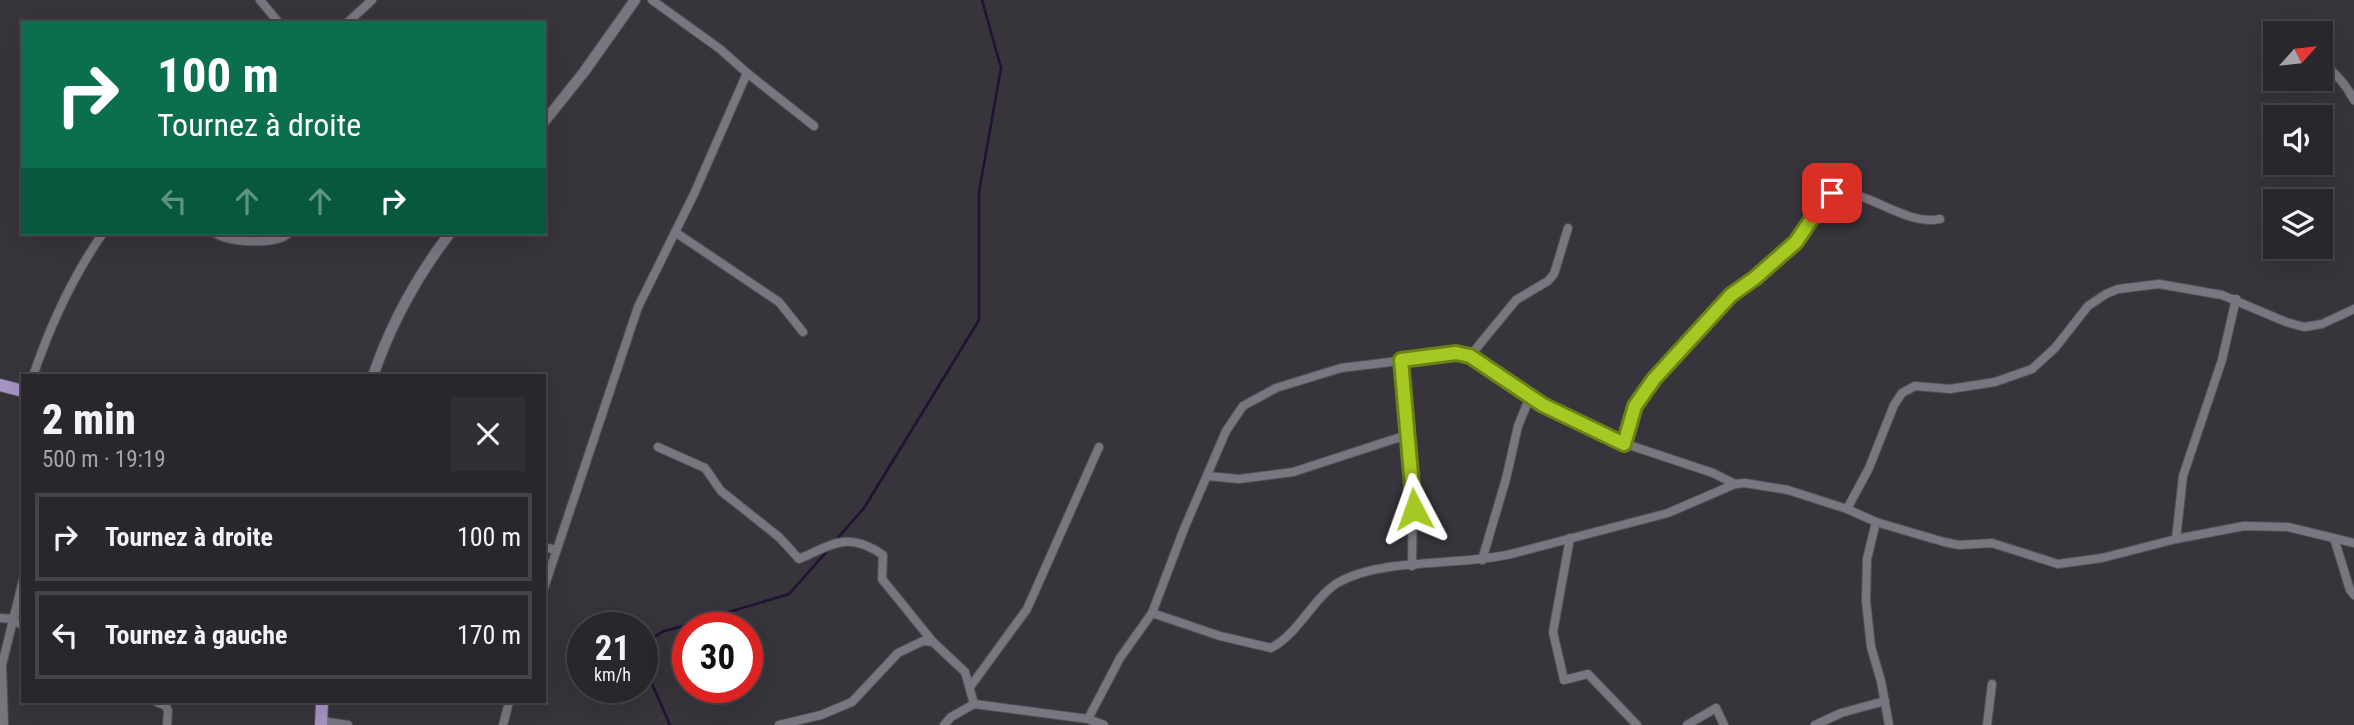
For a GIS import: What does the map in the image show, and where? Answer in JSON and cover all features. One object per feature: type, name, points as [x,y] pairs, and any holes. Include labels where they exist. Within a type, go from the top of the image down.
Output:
[{"type":"main road","points":[[0,385],[21,390]]},
{"type":"main road","points":[[321,723],[322,703]]},
{"type":"street","points":[[260,0],[277,21]]},
{"type":"street","points":[[349,21],[372,0]]},
{"type":"street","points":[[546,120],[584,72],[635,0]]},
{"type":"street","points":[[652,0],[720,50],[814,126]]},
{"type":"street","points":[[2333,71],[2354,100]]},
{"type":"street","points":[[546,582],[630,328],[747,73]]},
{"type":"street","points":[[1624,444],[1640,396],[1731,295],[1796,242],[1832,193],[1846,193],[1919,218],[1933,221],[1940,219]]},
{"type":"street","points":[[1470,356],[1516,300],[1548,281],[1554,274],[1568,228]]},
{"type":"street","points":[[676,232],[779,302],[803,332]]},
{"type":"street","points":[[34,374],[56,318],[88,254],[102,235]]},
{"type":"street","points":[[221,235],[235,240],[282,239],[287,235]]},
{"type":"street","points":[[374,374],[393,327],[421,276],[449,235]]},
{"type":"street","points":[[1847,509],[1869,468],[1894,405],[1908,389],[1915,386],[1950,389],[1995,382],[2032,369],[2055,348],[2088,306],[2106,293],[2159,284],[2236,299],[2286,323],[2304,327],[2322,324],[2354,309]]},
{"type":"street","points":[[2176,539],[2183,476],[2222,360],[2236,299]]},
{"type":"street","points":[[1088,719],[1120,659],[1152,613],[1184,529],[1233,419],[1253,399],[1286,384],[1341,368],[1456,353],[1470,356],[1530,397],[1624,444],[1713,472],[1735,485]]},
{"type":"street","points":[[1401,360],[1413,485],[1412,566]]},
{"type":"street","points":[[1482,559],[1506,479],[1518,426],[1530,397]]},
{"type":"street","points":[[1207,476],[1239,479],[1293,472],[1407,435]]},
{"type":"street","points":[[658,447],[705,468],[721,491],[779,537],[799,559],[840,541],[866,543],[883,555],[882,579],[933,642],[965,672],[974,704]]},
{"type":"street","points":[[970,687],[1027,609],[1099,447]]},
{"type":"street","points":[[1152,613],[1220,636],[1271,648],[1294,629],[1339,582],[1386,568],[1511,554],[1668,513],[1745,483],[1788,490],[1847,509],[1876,522],[1944,542],[1959,545],[1992,543],[2058,564],[2102,558],[2176,539],[2244,526],[2288,527],[2354,543]]},
{"type":"street","points":[[1876,522],[1867,559],[1866,601],[1871,647],[1889,725]]},
{"type":"street","points":[[1570,538],[1553,632],[1564,680],[1588,674],[1637,725]]},
{"type":"street","points":[[2334,538],[2350,590],[2354,595]]},
{"type":"street","points":[[546,548],[556,551]]},
{"type":"street","points":[[4,725],[2,664],[21,588]]},
{"type":"street","points":[[0,618],[13,619],[21,625]]},
{"type":"street","points":[[779,725],[821,715],[852,702],[894,656],[923,641],[933,642]]},
{"type":"street","points":[[1987,725],[1992,684]]},
{"type":"street","points":[[1815,725],[1841,712],[1885,701]]},
{"type":"street","points":[[159,703],[166,706],[168,711],[167,725]]},
{"type":"street","points":[[503,725],[509,703]]},
{"type":"street","points":[[944,725],[951,717],[974,704],[1088,719],[1104,725]]},
{"type":"street","points":[[1687,725],[1716,708],[1724,725]]},
{"type":"street","points":[[321,723],[348,725]]},
{"type":"waterway","points":[[835,541],[864,508],[979,320],[979,192],[1001,68],[982,0]]},
{"type":"waterway","points":[[658,635],[789,594],[829,549]]},
{"type":"waterway","points":[[658,698],[670,725]]},
{"type":"route","points":[[1414,509],[1401,360],[1456,353],[1470,356],[1543,405],[1624,444],[1640,396],[1668,362],[1724,301],[1796,242],[1832,193]]}]
